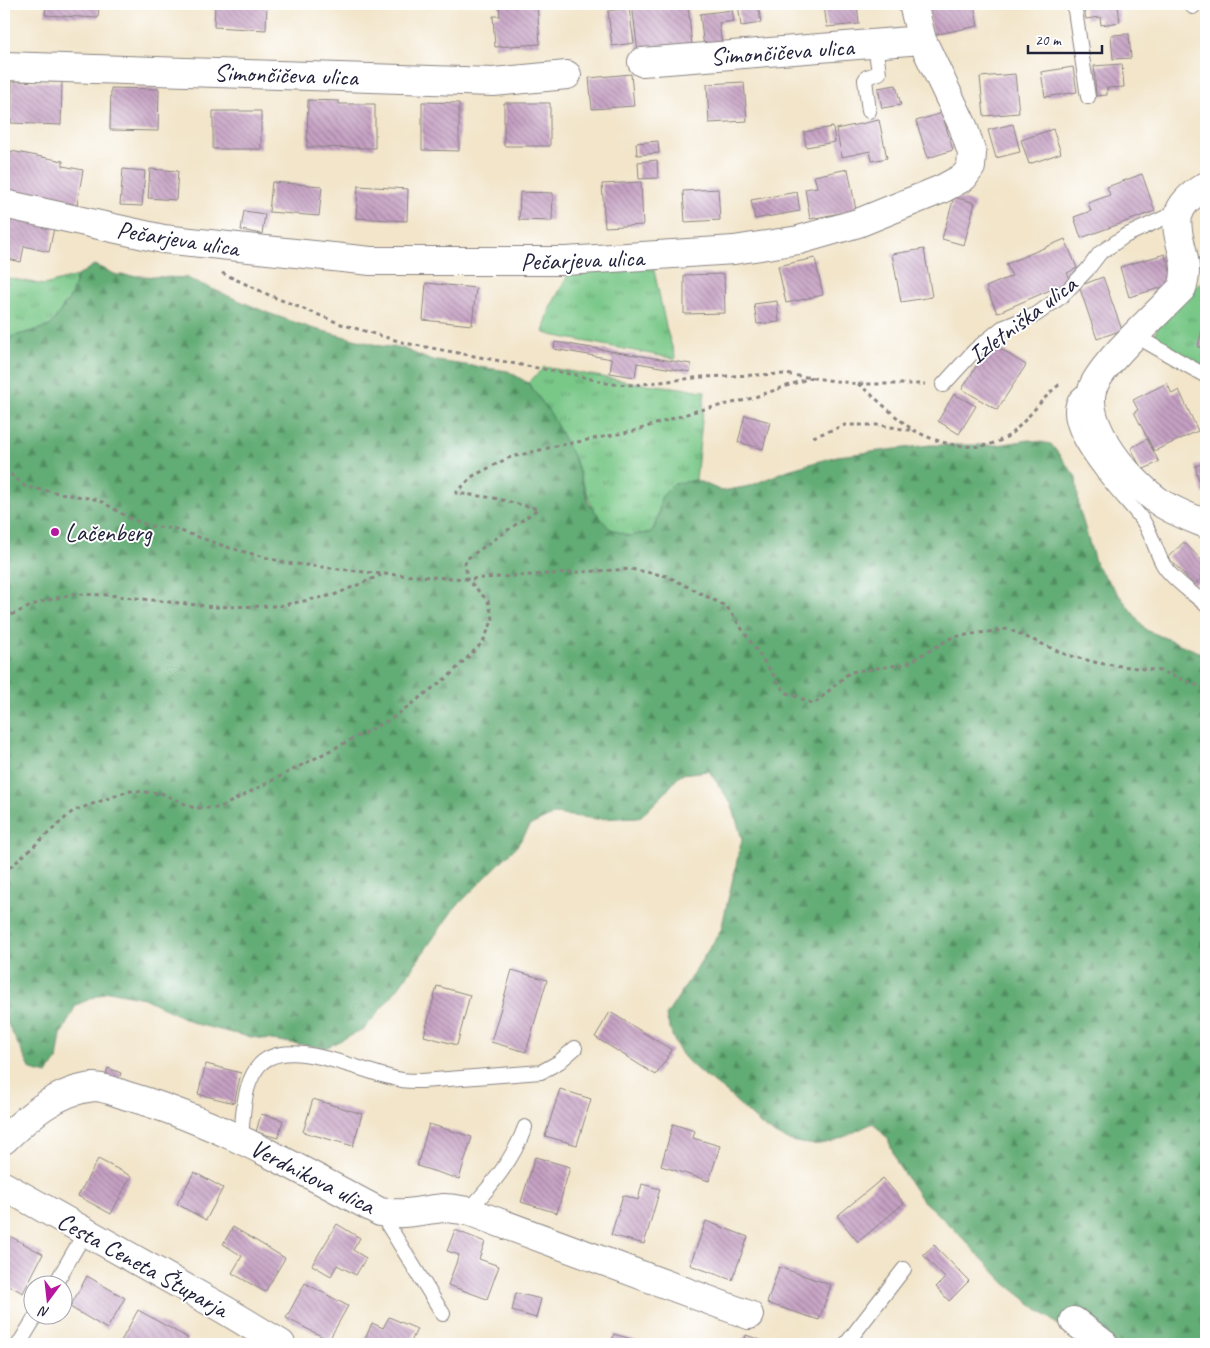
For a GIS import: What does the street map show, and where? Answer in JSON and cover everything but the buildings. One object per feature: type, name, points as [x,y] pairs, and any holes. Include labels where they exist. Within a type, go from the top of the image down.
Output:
[{"type":"street","name":"Pečarjeva ulica","points":[[4,204],[163,239],[370,260],[566,261],[734,250],[799,240],[858,223],[942,189],[964,177],[971,167],[972,153],[963,126],[922,40],[913,4]]},
{"type":"street","name":"Simončičeva ulica","points":[[642,62],[922,40]]},
{"type":"street","name":"Simončičeva ulica","points":[[4,66],[493,82],[567,74]]},
{"type":"street","name":"Izletniška ulica","points":[[1179,211],[1206,186]]},
{"type":"street","points":[[1179,211],[1176,223],[1185,279],[1182,288],[1118,354],[1088,389],[1096,424],[1123,468],[1161,504],[1206,524]]},
{"type":"street","name":"Verdnikova ulica","points":[[4,1140],[28,1117],[65,1094],[96,1087],[144,1101],[241,1139],[380,1212],[415,1214],[445,1208],[468,1211],[748,1315]]},
{"type":"street","name":"Cesta Ceneta Štuparja","points":[[4,1186],[225,1310],[280,1344]]},
{"type":"street","points":[[1074,1321],[1104,1344]]},
{"type":"lane","points":[[1074,4],[1088,97]]},
{"type":"lane","points":[[869,111],[865,80],[867,77],[879,73],[875,44]]},
{"type":"lane","name":"Izletniška ulica","points":[[943,385],[975,350],[1002,328],[1037,314],[1062,296],[1087,270],[1100,253],[1125,236],[1179,211]]},
{"type":"lane","points":[[1136,336],[1206,376]]},
{"type":"lane","points":[[1088,389],[1076,397],[1072,408],[1074,424],[1081,442],[1143,519],[1165,567],[1206,605]]},
{"type":"lane","points":[[241,1139],[249,1085],[256,1070],[264,1060],[288,1053],[320,1057],[403,1080],[422,1081],[541,1072],[559,1062],[575,1048]]},
{"type":"lane","points":[[468,1211],[493,1184],[510,1161],[526,1127]]},
{"type":"lane","points":[[380,1212],[443,1314]]},
{"type":"lane","points":[[60,1276],[86,1232]]},
{"type":"lane","points":[[846,1344],[904,1269]]},
{"type":"lane","points":[[19,1344],[30,1326]]},
{"type":"path","points":[[216,270],[269,295],[341,324],[405,342],[580,376],[610,384],[634,385],[737,375],[784,374],[858,384],[943,385]]},
{"type":"path","points":[[4,873],[73,811],[129,791],[160,793],[194,808],[219,808],[391,719],[449,676],[483,642],[493,619],[488,601],[467,579],[465,560],[538,509],[494,498],[456,493],[473,476],[508,458],[556,446],[634,431],[696,411],[746,400],[813,377]]},
{"type":"path","points":[[858,384],[916,431]]},
{"type":"path","points":[[813,437],[845,425],[879,425],[916,431],[965,447],[984,446],[1005,438],[1048,393],[1059,385],[1088,389]]},
{"type":"path","points":[[4,469],[26,487],[99,500],[131,519],[150,526],[175,529],[230,548],[287,563],[382,574],[467,579],[630,569],[667,576],[727,608],[786,692],[814,704],[850,672],[906,664],[953,637],[1008,630],[1067,655],[1098,663],[1161,670],[1206,689]]},
{"type":"path","points":[[4,618],[40,602],[74,594],[108,595],[214,606],[278,606],[334,595],[382,574]]},
{"type":"path","points":[[1206,1320],[1199,1322],[1206,1338]]},
{"type":"green space","points":[[652,261],[667,331],[676,359],[543,332],[550,308],[574,264]]},
{"type":"green space","points":[[94,265],[117,275],[187,278],[268,313],[311,328],[381,346],[402,348],[430,360],[508,371],[528,383],[551,414],[575,460],[589,504],[609,528],[629,536],[652,532],[658,518],[661,497],[674,484],[696,480],[722,491],[750,486],[788,470],[837,456],[930,445],[998,445],[1029,440],[1051,444],[1076,477],[1079,508],[1096,565],[1146,630],[1206,655],[1206,1344],[1082,1344],[1005,1283],[952,1227],[921,1199],[898,1165],[888,1139],[873,1123],[841,1138],[825,1143],[808,1144],[782,1138],[762,1126],[681,1054],[671,1033],[666,1016],[721,930],[742,839],[732,805],[709,771],[681,774],[640,817],[597,819],[554,814],[531,825],[516,847],[453,910],[399,987],[364,1029],[325,1048],[245,1036],[196,1024],[144,998],[109,991],[76,1005],[61,1035],[57,1060],[47,1074],[31,1070],[4,1017],[4,339],[50,326],[71,296],[77,276]]},
{"type":"green space","points":[[77,276],[71,296],[50,326],[4,339],[4,277],[44,285]]},
{"type":"green space","points":[[1199,283],[1206,285],[1206,371],[1159,344],[1155,335],[1157,327]]},
{"type":"green space","points":[[544,367],[631,382],[705,391],[696,480],[682,483],[667,491],[663,497],[652,532],[629,536],[616,532],[606,526],[598,517],[569,449],[547,410],[528,383]]},
{"type":"place","name":"Lačenberg","points":[[55,532]]}]
